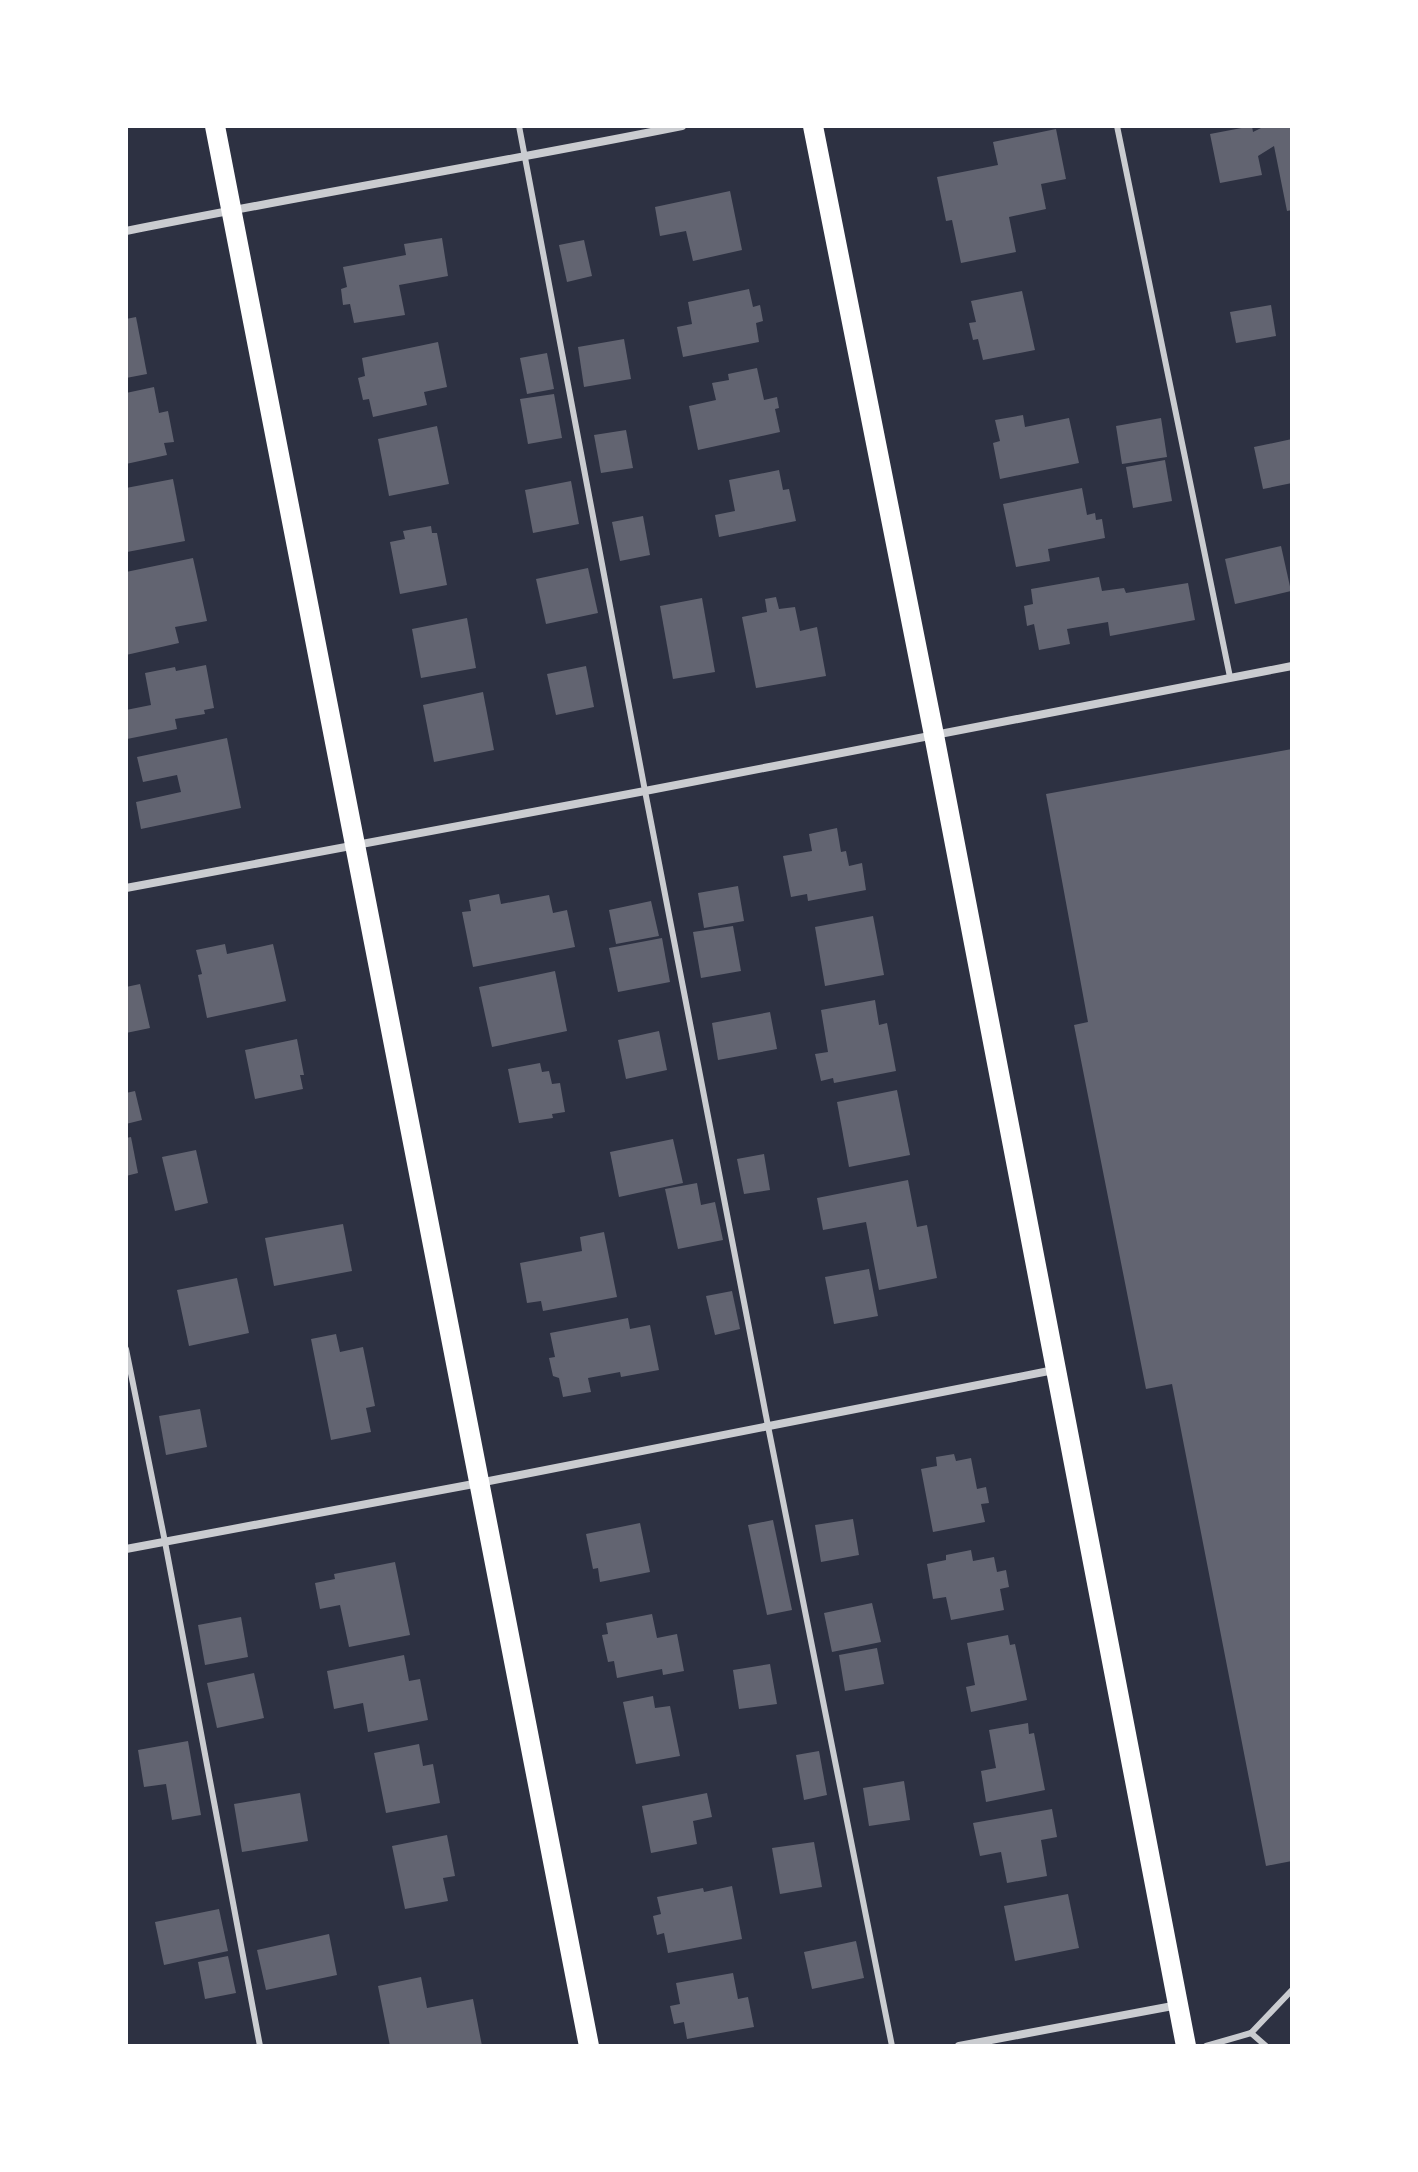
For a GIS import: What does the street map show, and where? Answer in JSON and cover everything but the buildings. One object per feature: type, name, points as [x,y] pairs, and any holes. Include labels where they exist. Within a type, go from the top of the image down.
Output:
[{"type":"main road","points":[[215,126],[589,2046]]},
{"type":"main road","points":[[813,126],[934,735],[1186,2046]]},
{"type":"street","points":[[126,231],[682,126]]},
{"type":"street","points":[[126,888],[1292,666]]},
{"type":"street","points":[[126,1549],[1055,1370]]},
{"type":"street","points":[[959,2046],[1178,2005]]},
{"type":"lane","points":[[519,126],[768,1426],[892,2046]]},
{"type":"lane","points":[[1117,126],[1230,677]]},
{"type":"lane","points":[[126,1349],[260,2046]]},
{"type":"lane","points":[[1206,2046],[1251,2033],[1292,1990]]},
{"type":"lane","points":[[1251,2033],[1266,2046]]}]
